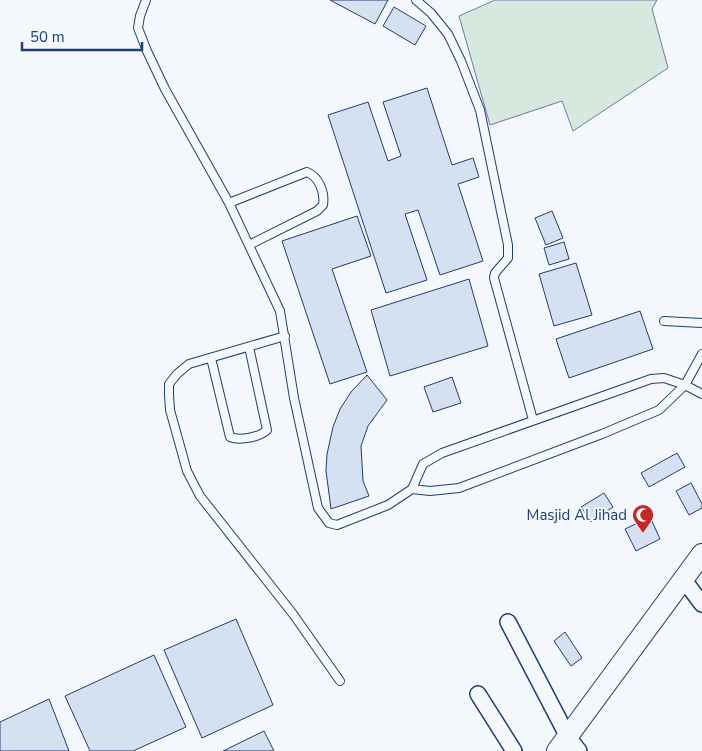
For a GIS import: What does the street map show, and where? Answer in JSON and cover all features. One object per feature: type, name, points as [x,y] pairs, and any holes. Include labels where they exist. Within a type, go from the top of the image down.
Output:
[{"type":"main road","points":[[568,746],[702,554]]},
{"type":"street","points":[[684,580],[702,604]]},
{"type":"street","points":[[508,622],[568,746]]},
{"type":"street","points":[[478,694],[514,751]]},
{"type":"lane","points":[[146,0],[138,28],[147,51],[165,89],[229,202],[280,311],[294,398],[318,508],[329,523],[336,525],[388,505],[412,489],[423,464],[442,453],[651,379],[664,378],[685,385],[702,394]]},
{"type":"lane","points":[[416,0],[448,34],[461,61],[480,110],[508,245],[508,258],[494,278],[533,420]]},
{"type":"lane","points":[[229,202],[307,172],[314,175],[321,187],[324,198],[323,205],[316,211],[250,245]]},
{"type":"lane","points":[[664,321],[702,323]]},
{"type":"lane","points":[[285,336],[189,364],[169,384],[170,410],[187,471],[200,496],[292,614],[340,681]]},
{"type":"lane","points":[[211,358],[230,437],[236,440],[263,433],[267,430],[249,347]]},
{"type":"lane","points":[[412,489],[430,491],[459,488],[566,448],[659,410],[685,385],[702,354]]},
{"type":"shaded area","points":[[495,0],[657,0],[652,9],[668,68],[573,131],[562,101],[490,125],[459,16]]},
{"type":"building","points":[[330,0],[388,0],[375,24]]},
{"type":"building","points":[[394,7],[426,26],[415,45],[383,26]]},
{"type":"building","points":[[427,88],[452,165],[473,158],[479,177],[458,184],[483,261],[440,275],[418,210],[405,214],[427,280],[386,293],[328,115],[368,102],[388,161],[401,156],[383,102]]},
{"type":"building","points":[[552,211],[563,238],[546,245],[535,218]]},
{"type":"building","points":[[357,216],[371,256],[332,269],[367,372],[330,384],[282,241]]},
{"type":"building","points":[[564,242],[569,259],[549,265],[544,248]]},
{"type":"building","points":[[576,263],[592,315],[554,326],[539,274]]},
{"type":"building","points":[[469,279],[488,346],[390,376],[371,310]]},
{"type":"building","points":[[640,311],[653,349],[569,378],[556,339]]},
{"type":"building","points":[[367,375],[387,400],[368,426],[361,446],[363,481],[369,496],[331,509],[326,471],[327,454],[333,427],[340,409],[351,392]]},
{"type":"building","points":[[452,377],[461,403],[433,412],[424,387]]},
{"type":"building","points":[[677,453],[685,467],[649,487],[641,473]]},
{"type":"building","points":[[691,483],[702,504],[702,508],[689,515],[676,491]]},
{"type":"building","points":[[604,493],[613,507],[591,522],[581,507]]},
{"type":"building","name":"Masjid Al Jihad","points":[[650,517],[660,539],[636,551],[625,529]]},
{"type":"building","points":[[236,619],[273,705],[202,738],[164,650]]},
{"type":"building","points":[[565,632],[582,658],[571,666],[554,641]]},
{"type":"building","points":[[154,655],[186,727],[133,751],[90,751],[65,696]]},
{"type":"building","points":[[49,699],[69,751],[0,751],[0,722]]},
{"type":"building","points":[[264,731],[274,751],[223,751]]},
{"type":"place","name":"Masjid Al Jihad","points":[[643,534]]}]
